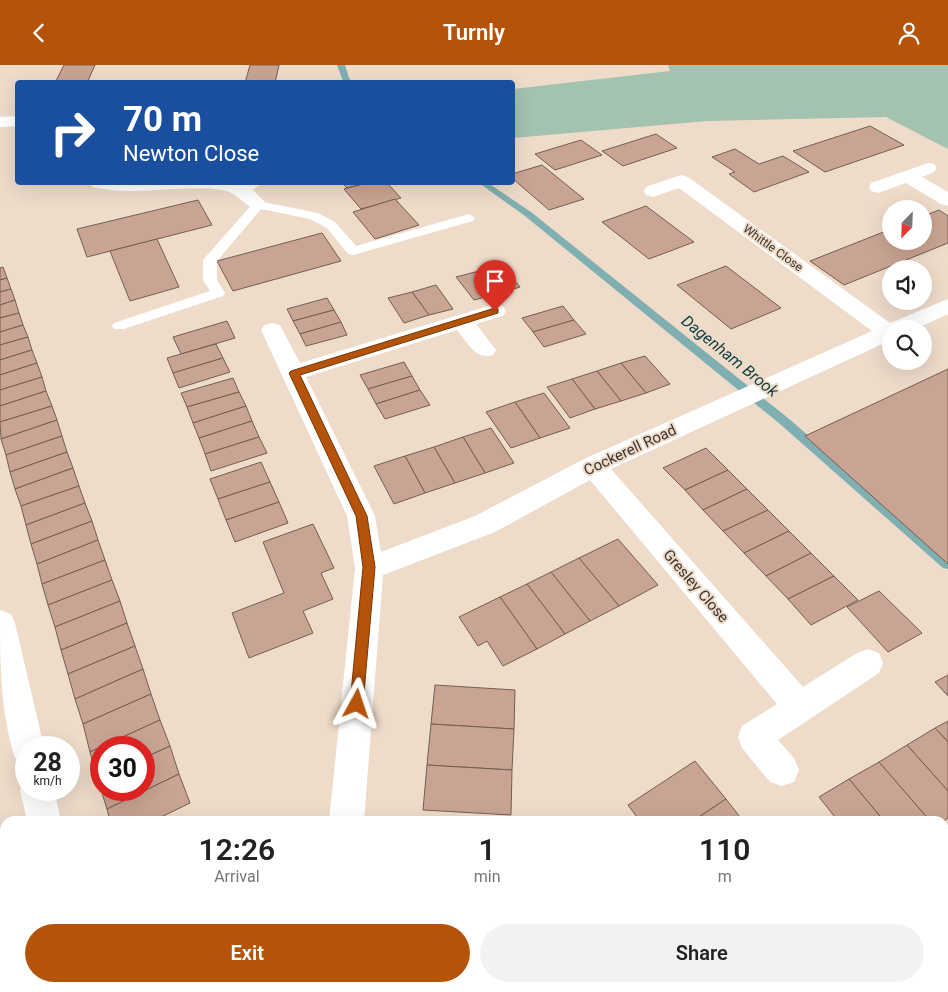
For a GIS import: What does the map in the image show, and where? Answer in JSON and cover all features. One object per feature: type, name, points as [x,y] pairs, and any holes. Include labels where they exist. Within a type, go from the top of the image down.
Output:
[{"type":"street","points":[[0,122],[15,121]]},
{"type":"street","points":[[878,187],[928,168]]},
{"type":"street","points":[[907,176],[948,200]]},
{"type":"street","name":"Whittle Close","points":[[653,191],[681,181],[882,324]]},
{"type":"street","points":[[235,185],[251,186],[258,205]]},
{"type":"street","name":"Cockerell Road","points":[[917,320],[948,306]]},
{"type":"street","points":[[294,373],[495,311]]},
{"type":"street","points":[[462,321],[485,350]]},
{"type":"street","points":[[272,330],[361,516],[369,567],[346,816]]},
{"type":"street","name":"Cockerell Road","points":[[369,567],[485,524],[592,466],[882,336]]},
{"type":"street","name":"Gresley Close","points":[[592,466],[800,707]]},
{"type":"street","points":[[0,623],[26,736]]},
{"type":"street","points":[[782,770],[754,737],[868,663]]},
{"type":"street","points":[[39,801],[43,816]]},
{"type":"lane","points":[[119,326],[218,293],[210,280],[210,260],[258,205],[314,216],[331,225],[353,251],[469,217]]},
{"type":"green space","points":[[668,65],[948,65],[948,149],[886,117],[707,121],[515,138],[515,89],[670,71]]},
{"type":"building","points":[[64,65],[95,65],[88,80],[56,80]]},
{"type":"building","points":[[250,65],[279,65],[276,80],[246,80]]},
{"type":"building","points":[[870,126],[904,145],[825,172],[793,151]]},
{"type":"building","points":[[656,134],[677,148],[623,166],[602,151]]},
{"type":"building","points":[[581,140],[602,155],[555,170],[535,154]]},
{"type":"building","points":[[735,149],[759,164],[783,156],[809,172],[754,192],[729,174],[735,172],[712,157]]},
{"type":"building","points":[[542,165],[584,199],[549,210],[515,181],[515,173]]},
{"type":"building","points":[[344,185],[359,185],[347,188]]},
{"type":"building","points":[[359,185],[389,185],[401,198],[361,209],[344,189]]},
{"type":"building","points":[[395,199],[419,225],[375,239],[353,212]]},
{"type":"building","points":[[198,200],[212,225],[87,257],[77,229]]},
{"type":"building","points":[[646,206],[694,242],[649,259],[602,222]]},
{"type":"building","points":[[939,210],[948,216],[948,243],[932,249],[932,213]]},
{"type":"building","points":[[322,233],[341,261],[233,291],[217,261]]},
{"type":"building","points":[[882,233],[882,250],[931,250],[906,260],[882,260],[882,270],[844,285],[810,261]]},
{"type":"building","points":[[157,239],[179,287],[130,301],[110,251]]},
{"type":"building","points":[[502,265],[520,287],[497,294],[479,271]]},
{"type":"building","points":[[726,266],[781,308],[731,329],[677,285]]},
{"type":"building","points":[[3,267],[7,278],[0,280],[0,268]]},
{"type":"building","points":[[479,271],[497,294],[474,300],[456,277]]},
{"type":"building","points":[[7,278],[11,289],[0,292],[0,280]]},
{"type":"building","points":[[436,285],[453,309],[429,315],[412,292]]},
{"type":"building","points":[[11,289],[15,300],[0,305],[0,292]]},
{"type":"building","points":[[412,292],[429,315],[404,323],[388,298]]},
{"type":"building","points":[[327,298],[334,310],[293,321],[287,309]]},
{"type":"building","points":[[15,300],[19,313],[0,318],[0,305]]},
{"type":"building","points":[[563,306],[574,320],[533,332],[522,318]]},
{"type":"building","points":[[334,310],[341,322],[300,334],[293,321]]},
{"type":"building","points":[[19,313],[23,325],[0,332],[0,318]]},
{"type":"building","points":[[574,320],[586,334],[544,347],[533,332]]},
{"type":"building","points":[[227,321],[235,338],[181,354],[173,337]]},
{"type":"building","points":[[341,322],[347,335],[306,346],[300,334]]},
{"type":"building","points":[[23,325],[28,337],[0,345],[0,332]]},
{"type":"building","points":[[28,337],[32,350],[0,360],[0,345]]},
{"type":"building","points":[[216,344],[223,358],[173,373],[167,358]]},
{"type":"building","points":[[32,350],[37,363],[0,375],[0,360]]},
{"type":"building","points":[[645,356],[670,384],[646,393],[621,363]]},
{"type":"building","points":[[223,358],[230,372],[179,388],[173,373]]},
{"type":"building","points":[[404,362],[412,376],[368,389],[360,375]]},
{"type":"building","points":[[37,363],[42,377],[0,390],[0,375]]},
{"type":"building","points":[[621,363],[646,393],[621,401],[597,371]]},
{"type":"building","points":[[948,369],[948,564],[805,436]]},
{"type":"building","points":[[597,371],[621,401],[595,409],[572,379]]},
{"type":"building","points":[[412,376],[420,390],[376,404],[368,389]]},
{"type":"building","points":[[42,377],[46,391],[0,406],[0,390]]},
{"type":"building","points":[[233,378],[239,392],[187,407],[181,393]]},
{"type":"building","points":[[572,379],[595,409],[570,418],[547,387]]},
{"type":"building","points":[[420,390],[430,405],[385,419],[376,404]]},
{"type":"building","points":[[46,391],[52,406],[0,422],[0,406]]},
{"type":"building","points":[[239,392],[246,406],[193,423],[187,407]]},
{"type":"building","points":[[544,393],[570,428],[540,438],[515,402]]},
{"type":"building","points":[[515,402],[540,438],[511,448],[486,412]]},
{"type":"building","points":[[52,406],[57,420],[1,439],[0,422]]},
{"type":"building","points":[[246,406],[252,421],[199,438],[193,423]]},
{"type":"building","points":[[57,420],[62,436],[6,455],[1,439]]},
{"type":"building","points":[[252,421],[259,437],[205,454],[199,438]]},
{"type":"building","points":[[491,428],[514,463],[485,473],[463,437]]},
{"type":"building","points":[[62,436],[67,452],[10,472],[6,455]]},
{"type":"building","points":[[259,437],[267,453],[211,471],[205,454]]},
{"type":"building","points":[[463,437],[485,473],[455,483],[434,447]]},
{"type":"building","points":[[434,447],[455,483],[425,493],[405,456]]},
{"type":"building","points":[[706,448],[728,470],[685,490],[663,468]]},
{"type":"building","points":[[67,452],[73,468],[15,489],[10,472]]},
{"type":"building","points":[[405,456],[425,493],[394,504],[374,466]]},
{"type":"building","points":[[261,462],[270,482],[218,499],[210,479]]},
{"type":"building","points":[[73,468],[79,486],[21,506],[15,489]]},
{"type":"building","points":[[728,470],[747,489],[703,510],[685,490]]},
{"type":"building","points":[[270,482],[279,502],[226,520],[218,499]]},
{"type":"building","points":[[79,486],[85,503],[26,525],[21,506]]},
{"type":"building","points":[[747,489],[768,510],[723,531],[703,510]]},
{"type":"building","points":[[279,502],[288,523],[235,542],[226,520]]},
{"type":"building","points":[[85,503],[92,521],[31,544],[26,525]]},
{"type":"building","points":[[768,510],[789,531],[744,553],[723,531]]},
{"type":"building","points":[[92,521],[98,540],[37,564],[31,544]]},
{"type":"building","points":[[313,524],[334,568],[321,573],[333,599],[303,611],[313,633],[249,658],[232,613],[284,593],[263,542]]},
{"type":"building","points":[[789,531],[811,553],[766,576],[744,553]]},
{"type":"building","points":[[618,539],[658,585],[619,606],[579,558]]},
{"type":"building","points":[[98,540],[105,560],[42,584],[37,564]]},
{"type":"building","points":[[811,553],[834,576],[788,599],[766,576]]},
{"type":"building","points":[[579,558],[619,606],[590,621],[551,572]]},
{"type":"building","points":[[105,560],[112,580],[48,605],[42,584]]},
{"type":"building","points":[[551,572],[590,621],[565,634],[527,584]]},
{"type":"building","points":[[834,576],[858,600],[811,625],[788,599]]},
{"type":"building","points":[[112,580],[120,601],[55,627],[48,605]]},
{"type":"building","points":[[527,584],[565,634],[537,649],[500,597]]},
{"type":"building","points":[[879,591],[922,633],[888,652],[847,607]]},
{"type":"building","points":[[500,597],[537,649],[503,666],[487,641],[478,646],[459,617]]},
{"type":"building","points":[[120,601],[127,623],[61,650],[55,627]]},
{"type":"building","points":[[127,623],[135,646],[68,674],[61,650]]},
{"type":"building","points":[[135,646],[143,669],[75,699],[68,674]]},
{"type":"building","points":[[143,669],[151,694],[83,724],[75,699]]},
{"type":"building","points":[[948,675],[948,696],[935,682]]},
{"type":"building","points":[[435,685],[515,690],[514,729],[431,724]]},
{"type":"building","points":[[151,694],[160,720],[125,736],[90,736],[90,752],[83,724]]},
{"type":"building","points":[[160,720],[170,746],[155,753],[155,736],[125,736]]},
{"type":"building","points":[[948,721],[948,742],[935,728]]},
{"type":"building","points":[[431,724],[514,729],[512,770],[427,765]]},
{"type":"building","points":[[935,728],[948,742],[948,791],[907,745]]},
{"type":"building","points":[[907,745],[948,791],[948,816],[926,816],[879,762]]},
{"type":"building","points":[[170,746],[179,774],[155,786],[155,753]]},
{"type":"building","points":[[695,761],[726,799],[700,816],[636,816],[628,805]]},
{"type":"building","points":[[879,762],[926,816],[880,816],[849,779]]},
{"type":"building","points":[[427,765],[512,770],[511,815],[423,810]]},
{"type":"building","points":[[179,774],[190,803],[163,816],[109,816],[107,809],[123,801],[155,801],[155,786]]},
{"type":"building","points":[[849,779],[880,816],[834,816],[819,797]]},
{"type":"building","points":[[726,799],[739,816],[700,816]]},
{"type":"building","points":[[104,801],[123,801],[107,809]]},
{"type":"waterway","name":"Dagenham Brook","points":[[341,65],[347,80]]},
{"type":"waterway","name":"Dagenham Brook","points":[[486,185],[528,214],[784,421],[948,564]]},
{"type":"route","points":[[357,704],[369,567],[361,516],[294,373],[495,311]]}]
